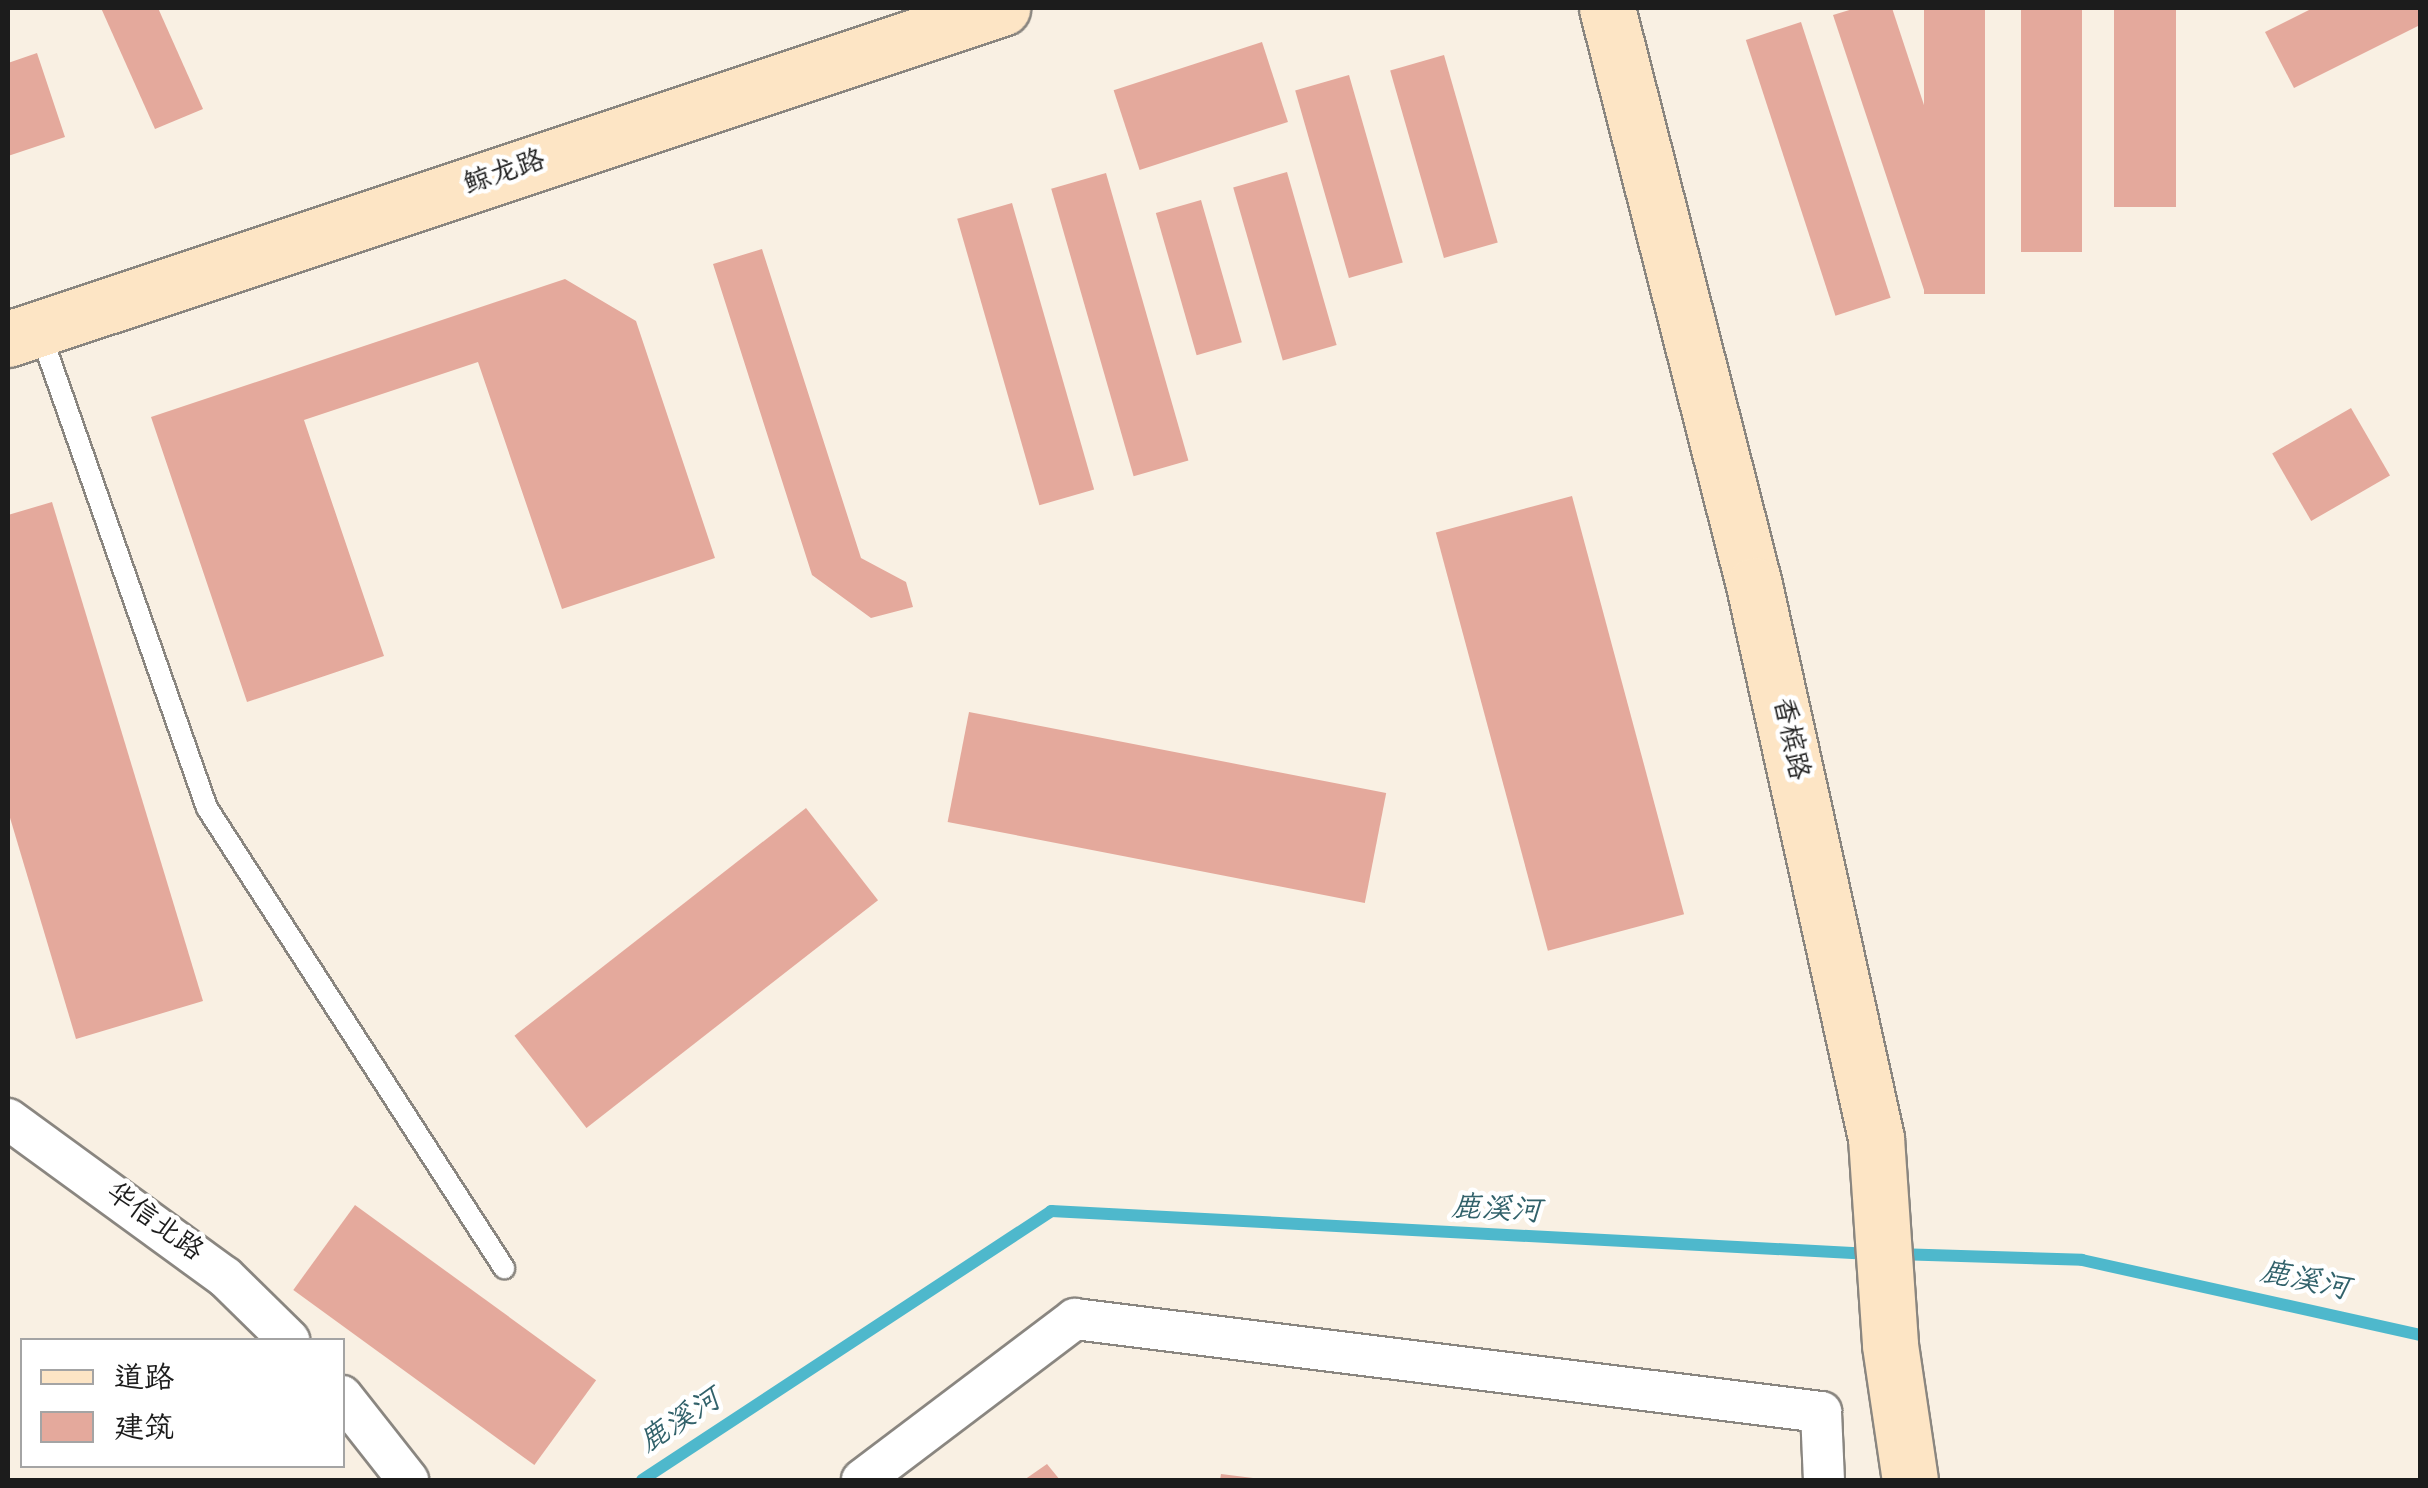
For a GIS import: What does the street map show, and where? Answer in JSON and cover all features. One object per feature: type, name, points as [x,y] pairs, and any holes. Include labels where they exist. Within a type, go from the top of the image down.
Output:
[{"type":"street","name":"鲸龙路","points":[[24,335],[1002,8]]},
{"type":"street","name":"香槟路","points":[[1607,8],[1754,586],[1876,1138],[1890,1345],[1910,1480]]},
{"type":"street","name":"华信北路","points":[[8,1119],[225,1277],[287,1338]]},
{"type":"street","points":[[862,1480],[1075,1319],[1821,1412],[1824,1480]]},
{"type":"street","points":[[345,1400],[408,1480]]},
{"type":"lane","points":[[24,335],[207,808],[504,1268]]},
{"type":"building","points":[[101,8],[158,8],[203,109],[155,129]]},
{"type":"building","points":[[1856,8],[1892,8],[1979,272],[1924,290],[1833,15]]},
{"type":"building","points":[[1924,8],[1985,8],[1985,294],[1924,294]]},
{"type":"building","points":[[2021,8],[2082,8],[2082,252],[2021,252]]},
{"type":"building","points":[[2114,8],[2176,8],[2176,207],[2114,207]]},
{"type":"building","points":[[2313,8],[2420,8],[2420,25],[2294,88],[2265,32]]},
{"type":"building","points":[[1801,22],[1891,298],[1835,316],[1746,40]]},
{"type":"building","points":[[1262,42],[1288,122],[1140,170],[1114,90]]},
{"type":"building","points":[[37,53],[65,137],[8,156],[8,63]]},
{"type":"building","points":[[1444,55],[1498,242],[1444,258],[1390,70]]},
{"type":"building","points":[[1349,75],[1403,262],[1349,278],[1295,90]]},
{"type":"building","points":[[1287,172],[1337,345],[1283,360],[1233,187]]},
{"type":"building","points":[[1106,173],[1188,460],[1134,476],[1051,189]]},
{"type":"building","points":[[1201,200],[1242,342],[1197,355],[1156,213]]},
{"type":"building","points":[[1012,203],[1094,489],[1039,505],[957,219]]},
{"type":"building","points":[[762,249],[861,558],[906,582],[913,607],[871,618],[812,575],[713,264]]},
{"type":"building","points":[[565,279],[636,321],[715,558],[562,609],[478,362],[304,420],[384,656],[247,702],[151,417]]},
{"type":"building","points":[[2351,408],[2390,476],[2311,521],[2272,454]]},
{"type":"building","points":[[1572,496],[1684,914],[1548,951],[1436,532]]},
{"type":"building","points":[[52,502],[203,1001],[76,1039],[8,811],[8,515]]},
{"type":"building","points":[[969,712],[1386,793],[1365,903],[948,822]]},
{"type":"building","points":[[806,808],[878,900],[586,1128],[514,1036]]},
{"type":"building","points":[[355,1205],[596,1380],[534,1465],[293,1290]]},
{"type":"building","points":[[1047,1464],[1060,1480],[1024,1480]]},
{"type":"building","points":[[1221,1474],[1253,1478],[1253,1480],[1220,1480]]},
{"type":"waterway","name":"鹿溪河","points":[[642,1480],[1051,1211],[1871,1254]]},
{"type":"waterway","name":"鹿溪河","points":[[1896,1254],[2082,1260],[2420,1335]]}]
